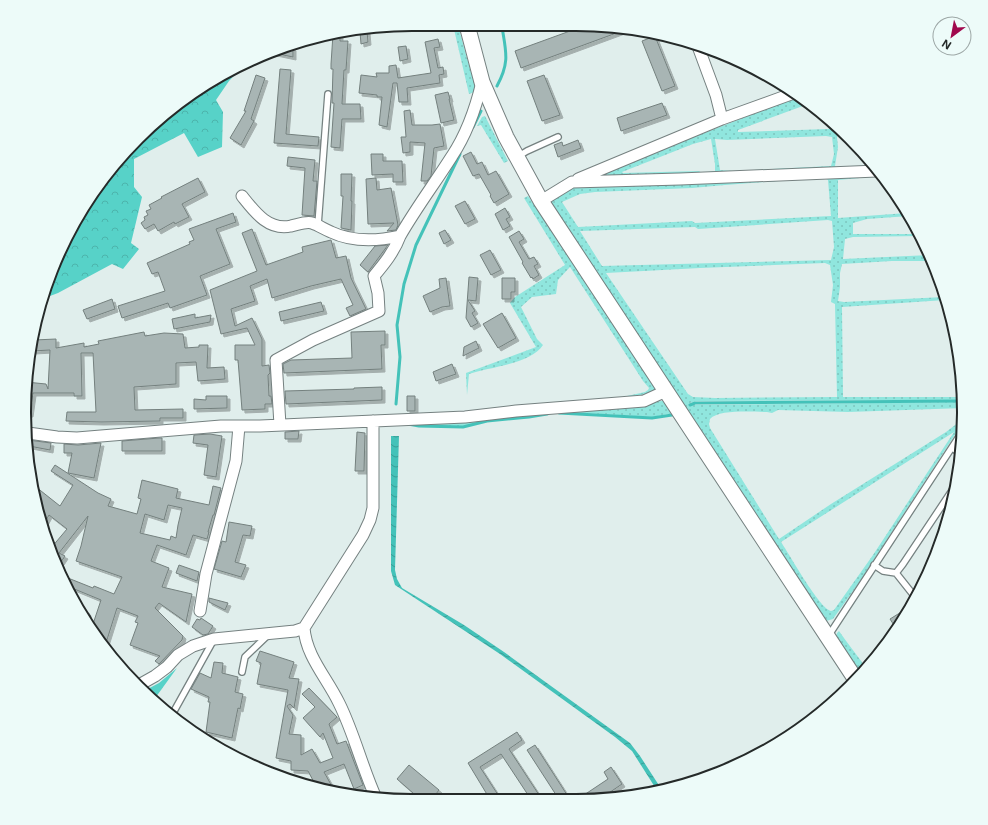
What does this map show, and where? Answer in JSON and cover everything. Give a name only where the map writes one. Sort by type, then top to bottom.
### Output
[{"type":"main road","points":[[469,31],[482,82],[517,157],[541,201],[852,674]]},
{"type":"street","points":[[699,51],[716,95],[722,119]]},
{"type":"street","points":[[280,425],[276,360],[313,340],[378,311],[378,293],[374,276],[396,247],[412,214],[453,155],[470,120],[478,99],[482,82]]},
{"type":"street","points":[[541,201],[572,182],[722,119],[787,95]]},
{"type":"street","points":[[572,182],[871,171]]},
{"type":"street","points":[[242,196],[260,218],[278,227],[288,227],[309,222],[331,233],[344,237],[370,240],[400,236]]},
{"type":"street","points":[[32,434],[77,438],[173,429],[466,417],[516,411],[644,401],[666,391]]},
{"type":"street","points":[[143,682],[167,667],[178,655],[193,646],[214,639],[272,632],[295,631],[304,628],[363,535],[370,520],[373,508],[373,421]]},
{"type":"street","points":[[200,611],[206,574],[236,460],[239,426]]},
{"type":"street","points":[[304,628],[306,644],[339,702],[349,724],[374,792]]},
{"type":"lane","points":[[318,226],[328,94]]},
{"type":"lane","points":[[517,157],[558,137]]},
{"type":"lane","points":[[828,637],[956,442]]},
{"type":"lane","points":[[896,573],[947,497]]},
{"type":"lane","points":[[874,565],[884,571],[896,573],[912,593]]},
{"type":"lane","points":[[242,672],[245,657],[272,632]]},
{"type":"lane","points":[[174,710],[214,639]]},
{"type":"shaded area","points":[[454,31],[460,31],[477,91],[469,94]]},
{"type":"shaded area","points":[[792,99],[803,106],[738,130],[738,132],[830,129],[838,136],[838,147],[835,166],[837,168],[601,177],[603,174],[617,167]],"holes":[[[832,137],[834,154],[831,166],[734,171],[720,170],[715,139],[727,140]],[[711,139],[715,171],[702,173],[699,171],[622,172],[693,144]]]},
{"type":"shaded area","points":[[485,116],[508,161],[504,163],[481,125],[477,126],[482,117]]},
{"type":"shaded area","points":[[872,173],[875,177],[838,180],[838,218],[901,213],[903,216],[867,219],[853,223],[853,234],[913,234],[914,236],[853,237],[845,239],[843,259],[923,255],[925,261],[892,261],[842,264],[838,301],[844,302],[939,297],[940,300],[842,307],[843,397],[956,397],[957,400],[696,401],[690,403],[689,405],[957,402],[957,408],[848,412],[778,410],[772,413],[729,412],[714,416],[710,419],[710,428],[779,539],[957,424],[956,433],[858,584],[833,619],[826,621],[552,204],[552,201],[571,187]],"holes":[[[804,179],[828,180],[831,216],[578,227],[562,202],[580,194],[595,192],[692,188]],[[828,220],[832,221],[834,247],[831,260],[602,266],[580,231],[695,227],[698,229]],[[825,263],[830,265],[833,285],[831,302],[835,304],[837,397],[693,397],[688,394],[606,273]],[[954,432],[873,555],[834,610],[831,611],[826,608],[812,591],[781,542]]]},
{"type":"shaded area","points":[[528,196],[657,389],[643,394],[618,398],[645,392],[649,388],[570,267],[558,280],[556,294],[532,297],[521,307],[537,339],[543,345],[529,357],[520,361],[469,374],[467,395],[466,373],[536,347],[510,303],[515,297],[565,265],[524,198]]},
{"type":"shaded area","points":[[664,401],[674,413],[652,417],[567,412],[550,413],[487,421],[463,426],[419,426],[404,423]]},
{"type":"shaded area","points":[[839,631],[863,663],[857,670],[836,636]]},
{"type":"green space","points":[[234,75],[216,100],[223,112],[222,147],[198,157],[184,133],[134,159],[134,187],[142,197],[131,243],[139,249],[123,269],[112,264],[49,296],[70,244],[95,201],[110,180],[143,143],[161,126],[201,95]]},
{"type":"green space","points":[[177,668],[157,695],[149,688],[159,683]]},
{"type":"water","points":[[391,436],[399,436],[395,570],[397,579],[402,588],[464,625],[504,652],[630,743],[659,785],[654,786],[632,751],[615,737],[500,654],[395,585],[391,571]]},
{"type":"building","points":[[570,31],[616,33],[521,68],[515,51]]},
{"type":"building","points":[[360,34],[367,34],[368,42],[361,44]]},
{"type":"building","points":[[340,38],[340,41],[348,41],[346,70],[344,70],[342,104],[360,104],[361,119],[342,119],[340,148],[331,147],[334,103],[332,103],[333,69],[331,69],[333,39]]},
{"type":"building","points":[[650,38],[656,40],[675,86],[662,91],[642,41]]},
{"type":"building","points":[[438,39],[440,47],[434,48],[438,68],[443,67],[444,74],[439,75],[440,83],[407,88],[408,102],[399,102],[397,83],[393,83],[387,127],[379,125],[382,97],[359,93],[361,75],[377,77],[376,73],[389,73],[389,66],[396,65],[398,78],[431,73],[425,42]]},
{"type":"building","points":[[406,46],[408,59],[400,61],[398,47]]},
{"type":"building","points":[[293,50],[293,57],[281,54]]},
{"type":"building","points":[[280,69],[291,70],[286,134],[319,137],[318,146],[274,143]]},
{"type":"building","points":[[256,75],[265,78],[251,119],[254,121],[241,145],[230,138],[246,111],[244,111]]},
{"type":"building","points":[[544,75],[560,115],[542,121],[527,81]]},
{"type":"building","points":[[448,92],[454,120],[441,123],[435,95]]},
{"type":"building","points":[[662,103],[667,115],[621,131],[617,118]]},
{"type":"building","points":[[410,110],[412,125],[440,124],[444,146],[434,148],[431,176],[427,181],[421,181],[425,143],[410,142],[410,152],[403,153],[401,137],[406,137],[404,111]]},
{"type":"building","points":[[578,140],[581,148],[558,157],[554,145],[562,142],[563,146]]},
{"type":"building","points":[[471,152],[477,164],[482,162],[488,175],[496,171],[509,194],[494,203],[479,174],[473,176],[463,156]]},
{"type":"building","points":[[371,154],[383,154],[383,161],[402,161],[403,182],[393,182],[393,174],[372,175]]},
{"type":"building","points":[[288,157],[315,160],[313,181],[317,181],[314,216],[302,215],[305,168],[287,166]]},
{"type":"building","points":[[341,174],[352,174],[351,230],[341,228],[343,196],[341,196]]},
{"type":"building","points":[[198,178],[205,192],[182,204],[189,217],[175,224],[174,222],[158,231],[154,224],[145,229],[141,223],[145,220],[144,217],[148,215],[146,211],[151,209],[149,205],[162,198],[161,197]]},
{"type":"building","points":[[376,178],[377,190],[391,188],[398,225],[396,230],[387,231],[394,223],[368,224],[366,179]]},
{"type":"building","points":[[465,201],[475,219],[465,224],[455,206]]},
{"type":"building","points":[[505,208],[510,217],[506,219],[510,226],[503,230],[495,214]]},
{"type":"building","points":[[233,213],[236,222],[216,229],[230,264],[200,276],[207,295],[170,308],[168,303],[122,318],[118,306],[165,291],[158,272],[152,274],[147,263],[190,244],[189,242],[194,240],[189,229]]},
{"type":"building","points":[[252,229],[266,265],[303,252],[302,247],[331,240],[336,258],[346,256],[351,278],[366,309],[350,316],[346,308],[353,305],[341,279],[311,286],[272,298],[267,279],[250,286],[255,301],[231,309],[235,326],[252,318],[262,339],[262,366],[269,365],[269,396],[271,396],[272,404],[265,404],[265,409],[242,410],[238,360],[235,360],[235,345],[255,345],[247,328],[221,334],[210,290],[257,271],[242,233]]},
{"type":"building","points":[[445,230],[451,240],[444,244],[439,233]]},
{"type":"building","points":[[519,231],[524,239],[519,242],[529,259],[534,257],[538,264],[534,266],[539,275],[533,279],[522,263],[523,262],[509,237]]},
{"type":"building","points":[[388,245],[368,272],[360,265],[375,246]]},
{"type":"building","points":[[490,250],[501,270],[491,275],[480,255]]},
{"type":"building","points":[[469,277],[478,278],[476,301],[468,300],[475,311],[472,313],[478,323],[471,327],[466,318]]},
{"type":"building","points":[[446,278],[450,306],[442,307],[430,312],[423,296],[440,288],[439,279]]},
{"type":"building","points":[[502,278],[515,278],[515,292],[511,292],[511,299],[502,299]]},
{"type":"building","points":[[112,299],[115,309],[87,319],[83,310]]},
{"type":"building","points":[[321,302],[324,311],[281,321],[279,312]]},
{"type":"building","points":[[502,313],[516,338],[498,348],[483,324]]},
{"type":"building","points":[[195,314],[195,318],[211,315],[210,322],[174,329],[172,319]]},
{"type":"building","points":[[385,331],[385,345],[381,345],[382,369],[284,373],[283,364],[291,360],[352,358],[351,332]]},
{"type":"building","points":[[144,332],[145,336],[164,333],[183,334],[185,348],[208,345],[207,368],[224,367],[225,379],[198,381],[196,362],[176,363],[176,384],[134,387],[135,410],[183,409],[183,418],[160,418],[160,421],[66,421],[67,412],[96,412],[93,353],[81,353],[82,396],[74,396],[74,393],[33,393],[31,405],[32,383],[46,384],[48,389],[50,350],[36,351],[38,340],[56,339],[56,348],[84,343],[84,347],[99,344],[98,341]]},
{"type":"building","points":[[476,341],[479,348],[463,356],[464,347]]},
{"type":"building","points":[[452,364],[456,374],[436,381],[433,372]]},
{"type":"building","points":[[382,387],[382,400],[286,404],[285,391]]},
{"type":"building","points":[[206,396],[227,396],[227,408],[194,409],[194,399],[206,400]]},
{"type":"building","points":[[407,396],[415,396],[415,411],[407,411]]},
{"type":"building","points":[[299,431],[298,439],[285,439],[285,432]]},
{"type":"building","points":[[357,432],[365,433],[364,471],[355,471]]},
{"type":"building","points":[[210,434],[222,436],[216,477],[204,475],[208,445],[193,443],[194,435]]},
{"type":"building","points":[[162,438],[162,451],[122,451],[122,441]]},
{"type":"building","points":[[32,441],[51,443],[50,450],[33,447]]},
{"type":"building","points":[[101,443],[94,478],[68,473],[72,453],[64,453],[64,444],[78,445]]},
{"type":"building","points":[[55,465],[98,493],[111,499],[108,506],[137,514],[141,499],[138,498],[142,480],[178,489],[176,498],[209,505],[213,486],[221,488],[207,539],[193,535],[186,555],[157,545],[151,561],[169,568],[162,587],[192,594],[186,622],[159,603],[155,608],[183,636],[182,640],[159,664],[155,661],[160,656],[130,645],[138,623],[135,622],[138,616],[117,608],[107,640],[94,622],[101,600],[74,589],[70,581],[69,578],[93,588],[94,586],[114,594],[122,577],[76,561],[88,516],[59,553],[65,556],[61,561],[54,544],[67,529],[49,515],[47,520],[38,489],[60,506],[73,485],[51,471]],"holes":[[[168,505],[182,508],[176,538],[171,536],[170,540],[140,533],[145,514],[164,520]]]},
{"type":"building","points":[[229,522],[252,526],[250,536],[243,535],[235,562],[246,565],[241,577],[214,569],[222,541],[226,542]]},
{"type":"building","points":[[179,565],[199,572],[197,581],[176,573]]},
{"type":"building","points":[[209,598],[228,603],[225,610],[209,602]]},
{"type":"building","points":[[900,613],[893,624],[890,619]]},
{"type":"building","points":[[201,618],[213,626],[208,634],[203,635],[192,627],[197,619],[200,620]]},
{"type":"building","points":[[260,651],[294,662],[289,678],[299,679],[294,708],[290,704],[287,706],[293,715],[289,734],[301,735],[301,755],[312,749],[320,763],[333,758],[323,733],[320,737],[303,718],[315,707],[302,694],[309,688],[337,717],[329,724],[337,744],[346,741],[363,785],[354,789],[344,764],[324,772],[331,785],[313,781],[308,771],[291,770],[291,761],[276,758],[288,690],[257,684],[261,663],[256,661]]},
{"type":"building","points":[[214,662],[223,663],[222,673],[238,677],[235,692],[243,694],[240,709],[238,708],[232,738],[206,732],[210,702],[208,702],[209,697],[191,689],[200,673],[211,678]]},
{"type":"building","points":[[517,732],[522,740],[509,749],[538,794],[527,794],[501,754],[480,767],[497,794],[487,794],[468,763]]},
{"type":"building","points":[[535,745],[566,794],[555,794],[527,750]]},
{"type":"building","points":[[409,765],[439,790],[436,794],[414,794],[397,779]]},
{"type":"building","points":[[611,767],[622,784],[610,792],[586,794],[608,779],[604,772]]},
{"type":"waterway","points":[[497,86],[504,70],[506,57],[503,31]]},
{"type":"waterway","points":[[473,127],[481,111]]},
{"type":"waterway","points":[[396,404],[400,357],[397,325],[404,284],[416,245],[460,154]]},
{"type":"waterway","points":[[690,405],[695,403],[957,401]]},
{"type":"waterway","points":[[559,413],[652,418],[672,415]]},
{"type":"waterway","points":[[408,424],[419,426],[463,427],[487,421],[547,414]]}]
